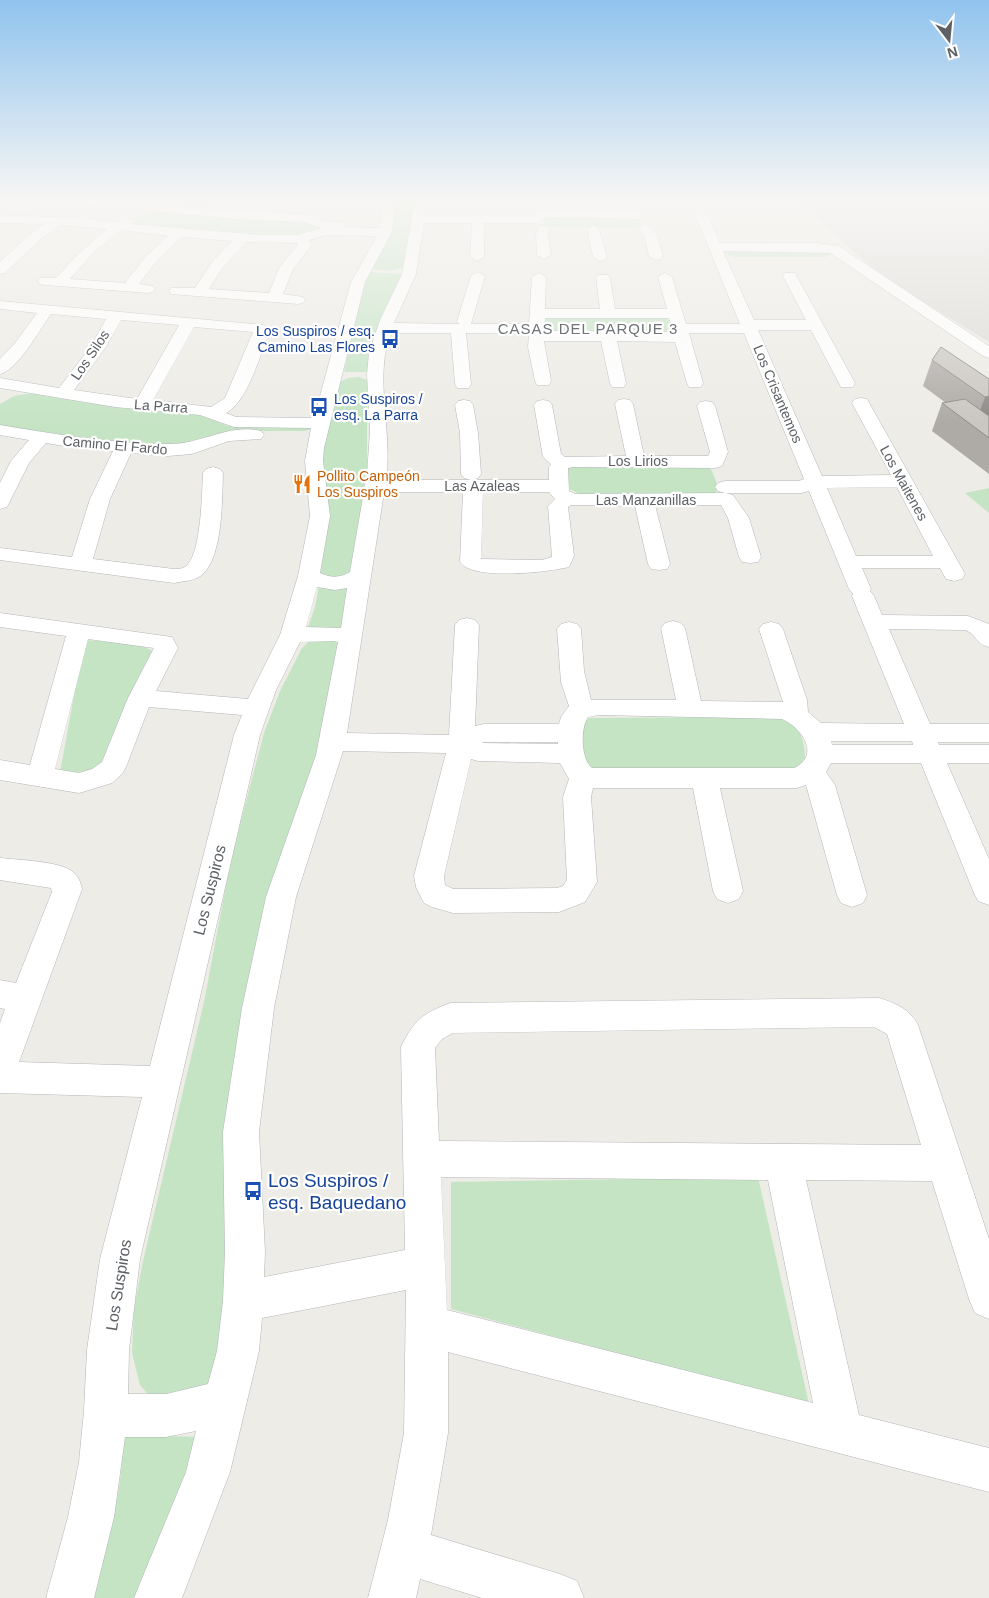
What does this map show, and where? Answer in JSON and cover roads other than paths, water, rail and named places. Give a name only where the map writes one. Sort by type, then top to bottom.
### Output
[{"type":"street","points":[[60,282],[67,275]]},
{"type":"street","points":[[128,287],[138,275]]},
{"type":"street","points":[[200,292],[211,275]]},
{"type":"street","points":[[274,298],[283,275]]},
{"type":"street","name":"Los Suspiros","points":[[158,1598],[208,1472],[238,1351],[244,1300],[245,1252],[241,1132],[258,1008],[281,897],[329,755],[340,702],[376,480],[378,431],[355,374],[350,310],[361,275]]},
{"type":"street","name":"Los Suspiros","points":[[70,1598],[91,1517],[101,1462],[106,1411],[109,1342],[120,1259],[247,735],[256,708],[292,635],[309,576],[320,516],[314,460],[320,430],[355,374],[377,353],[386,324],[407,279],[405,275]]},
{"type":"street","name":"Los Crisantemos","points":[[727,275],[989,893]]},
{"type":"street","points":[[870,275],[989,353]]},
{"type":"street","points":[[463,384],[461,325],[478,276]]},
{"type":"street","points":[[790,276],[847,383]]},
{"type":"street","points":[[539,277],[536,347],[543,382]]},
{"type":"street","points":[[665,277],[677,325],[695,383]]},
{"type":"street","points":[[603,278],[608,313]]},
{"type":"street","points":[[44,281],[148,289]]},
{"type":"street","points":[[176,291],[298,300]]},
{"type":"street","points":[[0,306],[259,328],[261,334],[233,399],[228,405],[213,413]]},
{"type":"street","points":[[0,369],[26,340],[47,309]]},
{"type":"street","points":[[386,324],[537,325],[608,313],[677,325],[816,325]]},
{"type":"street","name":"Los Silos","points":[[63,394],[94,352],[116,315]]},
{"type":"street","points":[[142,405],[172,356],[188,321]]},
{"type":"street","points":[[537,325],[608,337],[677,325]]},
{"type":"street","points":[[608,337],[618,383]]},
{"type":"street","name":"La Parra","points":[[0,382],[63,394],[142,405],[195,409],[213,413],[225,420],[240,423],[320,430]]},
{"type":"street","points":[[0,398],[18,385]]},
{"type":"street","name":"Los Maitenes","points":[[849,562],[951,568],[861,403]]},
{"type":"street","points":[[624,404],[637,461]]},
{"type":"street","points":[[464,405],[469,434],[472,481],[470,556],[472,562],[478,565],[542,566],[561,562],[562,556],[558,506],[561,480],[552,457],[543,405]]},
{"type":"street","points":[[706,406],[720,452],[722,481],[736,512],[750,557]]},
{"type":"street","name":"Camino El Fardo","points":[[0,430],[41,438],[124,448],[185,449],[220,437],[320,430]]},
{"type":"street","points":[[0,503],[20,461],[41,438]]},
{"type":"street","points":[[82,564],[100,498],[124,448]]},
{"type":"street","name":"Los Lirios","points":[[561,480],[573,461],[637,461],[722,481]]},
{"type":"street","points":[[0,554],[174,576],[189,574],[200,563],[207,536],[213,473]]},
{"type":"street","name":"Las Azaleas","points":[[376,480],[561,480]]},
{"type":"street","name":"Las Manzanillas","points":[[561,480],[576,500],[644,500],[722,481]]},
{"type":"street","points":[[722,481],[801,487],[815,482],[903,481]]},
{"type":"street","points":[[644,500],[659,564]]},
{"type":"street","points":[[309,576],[323,583],[336,584],[351,581],[361,574]]},
{"type":"street","points":[[0,620],[164,642],[166,648],[140,698],[113,767],[102,776],[79,783],[0,770]]},
{"type":"street","points":[[875,622],[968,623],[979,627],[989,640]]},
{"type":"street","points":[[467,625],[461,744],[429,876],[432,893],[443,900],[559,900],[574,894],[582,882],[577,797],[581,782],[586,778],[792,778],[805,776],[815,753]]},
{"type":"street","points":[[673,628],[690,708]]},
{"type":"street","points":[[569,629],[575,693],[579,704],[584,709]]},
{"type":"street","points":[[771,629],[795,700],[796,715]]},
{"type":"street","points":[[40,776],[80,630]]},
{"type":"street","points":[[292,635],[334,634],[350,637]]},
{"type":"street","points":[[140,698],[256,708]]},
{"type":"street","points":[[586,778],[576,769],[572,744],[572,720],[576,714],[584,709],[690,708],[777,710],[796,715],[806,722],[815,753],[821,785],[852,894]]},
{"type":"street","points":[[815,753],[926,743],[989,733]]},
{"type":"street","points":[[331,742],[461,744],[478,752],[572,744]]},
{"type":"street","points":[[926,743],[989,754]]},
{"type":"street","points":[[705,779],[728,892]]},
{"type":"street","points":[[0,869],[58,877],[65,881],[67,886],[67,892],[13,996],[0,1066]]},
{"type":"street","points":[[392,1598],[411,1520],[426,1433],[427,1326],[418,1047],[426,1031],[450,1018],[879,1012],[901,1025],[989,1299]]},
{"type":"street","points":[[0,1077],[163,1082]]},
{"type":"street","points":[[422,1159],[946,1163]]},
{"type":"street","points":[[783,1162],[841,1432]]},
{"type":"street","points":[[244,1300],[425,1266]]},
{"type":"street","points":[[427,1326],[989,1470]]},
{"type":"street","points":[[106,1411],[124,1416],[171,1416],[197,1411],[225,1400]]},
{"type":"street","points":[[403,1550],[560,1598]]},
{"type":"place","name":"Los Suspiros / esq. Camino Las Flores","points":[[390,339]]},
{"type":"place","name":"Los Suspiros / esq. La Parra","points":[[319,407]]},
{"type":"place","name":"Pollito Campeón Los Suspiros","points":[[302,484]]},
{"type":"place","name":"Los Suspiros / esq. Baquedano","points":[[253,1191]]},
{"type":"district","name":"CASAS DEL PARQUE 3","points":[[588,329]]}]
